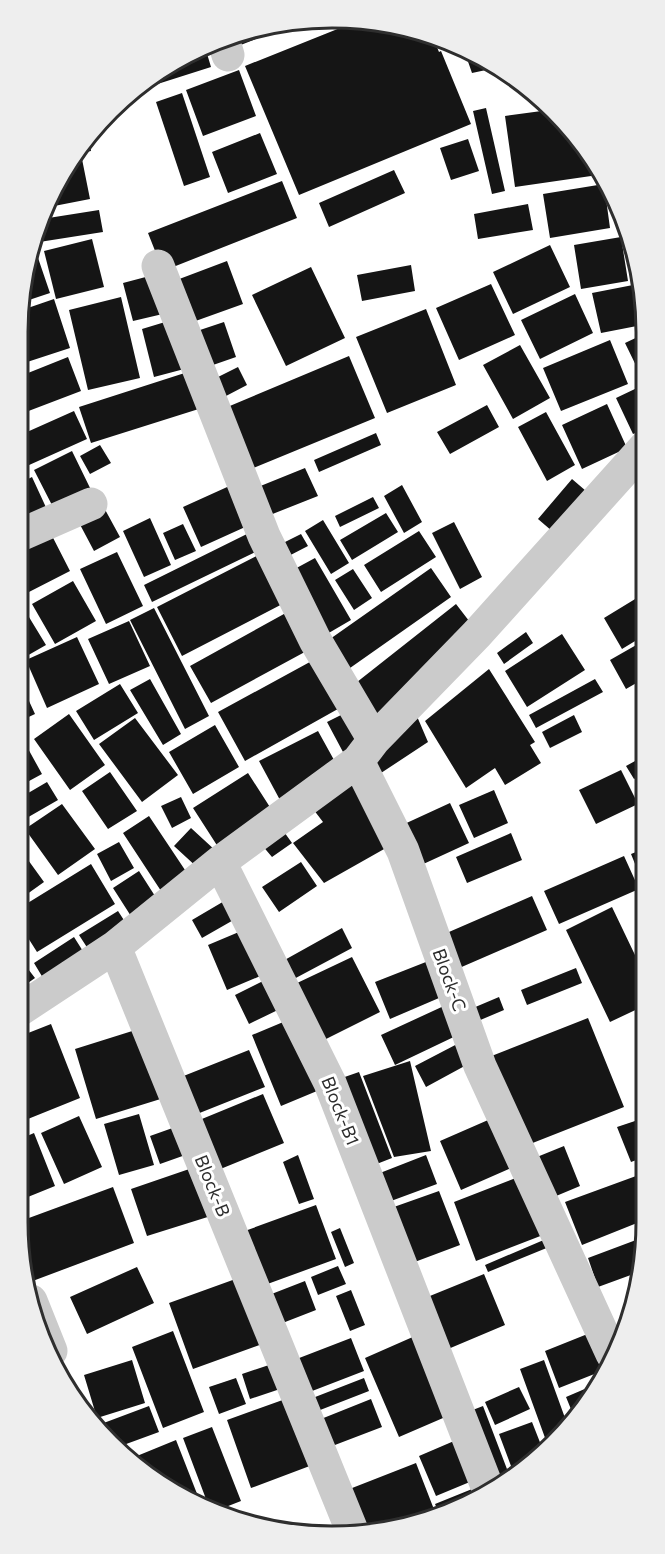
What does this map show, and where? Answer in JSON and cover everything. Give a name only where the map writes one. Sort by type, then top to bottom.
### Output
[{"type":"street","name":"Block-C","points":[[159,266],[264,536],[366,751],[480,1066],[609,1347]]},
{"type":"street","points":[[28,1004],[115,947],[220,862],[366,751],[485,625],[636,457]]},
{"type":"street","points":[[28,532],[91,504]]},
{"type":"street","name":"Block-B1","points":[[220,862],[330,1083],[486,1484]]},
{"type":"street","name":"Block-B","points":[[115,947],[350,1525]]},
{"type":"building","points":[[339,28],[392,34],[430,45],[437,48],[439,52],[441,51],[471,124],[299,195],[245,66]]},
{"type":"building","points":[[260,37],[233,48],[232,46]]},
{"type":"building","points":[[208,56],[211,67],[158,84]]},
{"type":"building","points":[[468,60],[486,70],[472,73]]},
{"type":"building","points":[[239,70],[256,116],[203,136],[186,90]]},
{"type":"building","points":[[182,93],[210,177],[184,186],[156,102]]},
{"type":"building","points":[[486,108],[505,191],[492,194],[473,111]]},
{"type":"building","points":[[540,111],[574,147],[593,176],[515,187],[505,116]]},
{"type":"building","points":[[260,133],[277,174],[228,193],[212,152]]},
{"type":"building","points":[[468,139],[479,171],[451,180],[440,148]]},
{"type":"building","points":[[82,160],[90,199],[57,206],[69,180]]},
{"type":"building","points":[[394,170],[405,193],[329,227],[319,203]]},
{"type":"building","points":[[282,181],[297,218],[163,271],[148,233]]},
{"type":"building","points":[[598,185],[606,201],[610,228],[550,238],[543,194]]},
{"type":"building","points":[[528,204],[533,230],[478,239],[474,214]]},
{"type":"building","points":[[99,210],[103,232],[43,241],[51,218]]},
{"type":"building","points":[[621,237],[628,281],[581,289],[574,245]]},
{"type":"building","points":[[92,239],[104,287],[56,299],[44,251]]},
{"type":"building","points":[[550,245],[570,287],[513,314],[493,272]]},
{"type":"building","points":[[38,258],[50,293],[30,300]]},
{"type":"building","points":[[227,261],[243,304],[190,323],[174,281]]},
{"type":"building","points":[[411,265],[415,291],[362,301],[357,275]]},
{"type":"building","points":[[311,267],[345,338],[286,366],[252,295]]},
{"type":"building","points":[[157,274],[167,313],[133,321],[123,283]]},
{"type":"building","points":[[491,284],[515,335],[459,360],[436,308]]},
{"type":"building","points":[[633,285],[636,326],[601,333],[592,293]]},
{"type":"building","points":[[575,294],[593,333],[540,359],[521,320]]},
{"type":"building","points":[[121,297],[140,378],[88,390],[69,310]]},
{"type":"building","points":[[54,299],[70,348],[28,362],[30,307]]},
{"type":"building","points":[[426,309],[456,385],[387,413],[356,337]]},
{"type":"building","points":[[175,319],[188,368],[154,377],[142,329]]},
{"type":"building","points":[[224,322],[236,357],[213,365],[200,330]]},
{"type":"building","points":[[636,338],[636,366],[625,343]]},
{"type":"building","points":[[610,340],[628,384],[561,411],[543,368]]},
{"type":"building","points":[[520,345],[550,398],[513,419],[483,365]]},
{"type":"building","points":[[349,356],[375,418],[251,469],[225,408]]},
{"type":"building","points":[[68,357],[81,391],[28,411],[28,373]]},
{"type":"building","points":[[238,367],[247,385],[226,396],[216,378]]},
{"type":"building","points":[[194,370],[205,407],[91,443],[79,407]]},
{"type":"building","points":[[636,388],[636,433],[633,434],[616,398]]},
{"type":"building","points":[[607,404],[627,448],[582,469],[562,425]]},
{"type":"building","points":[[487,405],[499,427],[450,454],[437,432]]},
{"type":"building","points":[[74,411],[87,439],[28,466],[28,432]]},
{"type":"building","points":[[546,412],[575,465],[547,481],[518,427]]},
{"type":"building","points":[[376,433],[381,445],[319,472],[314,460]]},
{"type":"building","points":[[100,445],[111,463],[90,474],[80,456]]},
{"type":"building","points":[[72,451],[92,492],[55,511],[34,470]]},
{"type":"building","points":[[305,468],[318,496],[270,515],[258,487]]},
{"type":"building","points":[[32,477],[50,516],[33,525],[28,515],[28,479]]},
{"type":"building","points":[[572,479],[586,491],[552,531],[538,519]]},
{"type":"building","points":[[236,483],[254,523],[201,547],[183,507]]},
{"type":"building","points":[[402,485],[422,522],[404,533],[384,496]]},
{"type":"building","points":[[373,497],[379,508],[340,527],[335,516]]},
{"type":"building","points":[[102,504],[120,537],[94,551],[76,517]]},
{"type":"building","points":[[386,513],[398,532],[352,560],[340,540]]},
{"type":"building","points":[[150,518],[171,565],[144,577],[123,531]]},
{"type":"building","points":[[323,520],[349,563],[331,574],[305,531]]},
{"type":"building","points":[[454,522],[482,577],[460,589],[432,533]]},
{"type":"building","points":[[183,524],[196,551],[175,560],[163,533]]},
{"type":"building","points":[[47,526],[70,571],[28,592],[28,536]]},
{"type":"building","points":[[257,529],[266,547],[152,602],[144,585]]},
{"type":"building","points":[[419,531],[436,557],[381,592],[364,565]]},
{"type":"building","points":[[301,534],[308,546],[279,561],[273,548]]},
{"type":"building","points":[[266,551],[292,599],[182,656],[157,607]]},
{"type":"building","points":[[117,552],[143,606],[106,624],[80,569]]},
{"type":"building","points":[[315,558],[351,620],[327,634],[291,571]]},
{"type":"building","points":[[431,568],[451,597],[350,668],[330,639]]},
{"type":"building","points":[[353,569],[372,598],[354,610],[335,580]]},
{"type":"building","points":[[73,581],[96,621],[55,644],[32,604]]},
{"type":"building","points":[[636,598],[636,640],[622,649],[604,618]]},
{"type":"building","points":[[456,604],[476,630],[377,723],[352,686]]},
{"type":"building","points":[[154,608],[209,716],[185,729],[130,620]]},
{"type":"building","points":[[293,609],[314,647],[211,703],[190,666]]},
{"type":"building","points":[[28,615],[46,645],[28,655]]},
{"type":"building","points":[[129,621],[150,666],[109,684],[88,639]]},
{"type":"building","points":[[526,632],[533,643],[504,664],[497,653]]},
{"type":"building","points":[[562,634],[585,670],[527,707],[505,671]]},
{"type":"building","points":[[77,637],[99,684],[47,708],[28,665],[28,659]]},
{"type":"building","points":[[636,645],[636,683],[626,689],[610,660]]},
{"type":"building","points":[[319,657],[345,705],[245,761],[218,712]]},
{"type":"building","points":[[489,669],[535,742],[530,745],[541,763],[505,785],[495,768],[466,788],[425,721]]},
{"type":"building","points":[[150,679],[181,734],[163,745],[130,690]]},
{"type":"building","points":[[595,679],[603,692],[536,728],[529,715]]},
{"type":"building","points":[[120,684],[138,713],[94,740],[76,711]]},
{"type":"building","points":[[28,699],[35,714],[28,717]]},
{"type":"building","points":[[413,707],[428,742],[381,773],[369,755]]},
{"type":"building","points":[[351,710],[368,740],[343,752],[327,722]]},
{"type":"building","points":[[69,714],[105,765],[70,790],[34,739]]},
{"type":"building","points":[[574,715],[582,732],[550,748],[542,732]]},
{"type":"building","points":[[135,718],[178,775],[142,802],[99,744]]},
{"type":"building","points":[[215,725],[239,767],[193,794],[169,752]]},
{"type":"building","points":[[318,731],[339,769],[280,800],[259,761]]},
{"type":"building","points":[[28,749],[42,774],[28,782]]},
{"type":"building","points":[[636,760],[636,778],[634,779],[626,766]]},
{"type":"building","points":[[621,770],[636,800],[636,805],[596,824],[579,790]]},
{"type":"building","points":[[110,772],[137,811],[108,829],[82,791]]},
{"type":"building","points":[[356,772],[393,844],[324,883],[293,843],[323,822],[310,805]]},
{"type":"building","points":[[248,773],[275,815],[220,850],[193,808]]},
{"type":"building","points":[[47,782],[58,800],[28,817],[28,793]]},
{"type":"building","points":[[494,790],[508,823],[474,838],[459,805]]},
{"type":"building","points":[[181,797],[191,818],[172,828],[161,806]]},
{"type":"building","points":[[450,803],[469,843],[419,866],[400,826]]},
{"type":"building","points":[[62,804],[95,849],[58,875],[28,833],[28,827]]},
{"type":"building","points":[[149,816],[189,876],[163,894],[123,833]]},
{"type":"building","points":[[191,828],[216,851],[199,869],[174,846]]},
{"type":"building","points":[[282,829],[292,843],[272,857],[261,844]]},
{"type":"building","points":[[511,833],[522,860],[467,883],[456,857]]},
{"type":"building","points":[[119,842],[134,868],[111,881],[97,854]]},
{"type":"building","points":[[636,852],[636,866],[631,854]]},
{"type":"building","points":[[624,856],[636,882],[636,890],[559,924],[544,891]]},
{"type":"building","points":[[28,860],[44,882],[28,893]]},
{"type":"building","points":[[301,862],[317,886],[279,912],[262,887]]},
{"type":"building","points":[[91,864],[115,904],[37,952],[28,938],[28,903]]},
{"type":"building","points":[[139,871],[162,907],[136,924],[113,888]]},
{"type":"building","points":[[532,896],[547,930],[457,969],[442,935]]},
{"type":"building","points":[[226,900],[237,918],[202,938],[192,920]]},
{"type":"building","points":[[612,907],[636,957],[636,1010],[610,1022],[566,930]]},
{"type":"building","points":[[118,911],[131,931],[92,955],[79,935]]},
{"type":"building","points":[[342,928],[352,948],[292,980],[281,962]]},
{"type":"building","points":[[246,929],[265,974],[227,990],[208,945]]},
{"type":"building","points":[[74,937],[86,956],[46,983],[34,963]]},
{"type":"building","points":[[352,957],[380,1012],[324,1040],[295,984]]},
{"type":"building","points":[[431,960],[446,995],[390,1019],[375,982]]},
{"type":"building","points":[[576,968],[582,983],[527,1005],[521,990]]},
{"type":"building","points":[[28,969],[35,978],[28,983]]},
{"type":"building","points":[[269,978],[284,1007],[249,1024],[235,995]]},
{"type":"building","points":[[499,997],[504,1010],[478,1021],[473,1008]]},
{"type":"building","points":[[446,1005],[460,1034],[395,1065],[381,1035]]},
{"type":"building","points":[[588,1018],[624,1107],[525,1146],[489,1057]]},
{"type":"building","points":[[288,1020],[317,1091],[281,1106],[252,1035]]},
{"type":"building","points":[[51,1024],[80,1098],[28,1119],[28,1033]]},
{"type":"building","points":[[145,1027],[167,1097],[96,1119],[75,1049]]},
{"type":"building","points":[[461,1042],[472,1062],[426,1087],[415,1066]]},
{"type":"building","points":[[249,1050],[265,1087],[197,1114],[181,1077]]},
{"type":"building","points":[[410,1061],[431,1151],[394,1157],[363,1076]]},
{"type":"building","points":[[359,1072],[392,1158],[369,1167],[336,1080]]},
{"type":"building","points":[[263,1094],[284,1143],[218,1170],[197,1121]]},
{"type":"building","points":[[139,1114],[154,1165],[119,1175],[104,1124]]},
{"type":"building","points":[[79,1116],[102,1167],[64,1184],[41,1133]]},
{"type":"building","points":[[495,1117],[516,1166],[461,1190],[440,1141]]},
{"type":"building","points":[[635,1121],[636,1160],[631,1162],[617,1127]]},
{"type":"building","points":[[181,1125],[191,1153],[160,1164],[150,1136]]},
{"type":"building","points":[[34,1133],[55,1186],[28,1197],[28,1136]]},
{"type":"building","points":[[564,1146],[580,1186],[549,1199],[532,1159]]},
{"type":"building","points":[[298,1155],[314,1199],[299,1204],[283,1162]]},
{"type":"building","points":[[426,1155],[437,1184],[391,1201],[380,1173]]},
{"type":"building","points":[[198,1166],[214,1215],[147,1236],[131,1189]]},
{"type":"building","points":[[521,1176],[543,1235],[476,1261],[454,1202]]},
{"type":"building","points":[[636,1176],[636,1223],[582,1245],[565,1202]]},
{"type":"building","points":[[113,1187],[134,1243],[34,1281],[28,1218]]},
{"type":"building","points":[[439,1191],[460,1245],[412,1263],[391,1208]]},
{"type":"building","points":[[316,1205],[336,1259],[262,1286],[242,1232]]},
{"type":"building","points":[[340,1228],[354,1263],[345,1267],[331,1232]]},
{"type":"building","points":[[546,1239],[549,1247],[488,1272],[485,1265]]},
{"type":"building","points":[[636,1240],[632,1275],[598,1287],[588,1258]]},
{"type":"building","points":[[338,1266],[346,1284],[318,1295],[311,1277]]},
{"type":"building","points":[[137,1267],[154,1303],[87,1334],[70,1297]]},
{"type":"building","points":[[484,1274],[505,1325],[441,1352],[420,1300]]},
{"type":"building","points":[[241,1277],[265,1343],[193,1369],[169,1303]]},
{"type":"building","points":[[305,1281],[316,1310],[280,1324],[269,1295]]},
{"type":"building","points":[[351,1290],[365,1325],[350,1331],[336,1296]]},
{"type":"building","points":[[173,1331],[204,1412],[163,1428],[132,1347]]},
{"type":"building","points":[[595,1331],[605,1357],[596,1373],[559,1388],[545,1351]]},
{"type":"building","points":[[415,1336],[450,1415],[399,1437],[365,1358]]},
{"type":"building","points":[[351,1338],[364,1371],[307,1393],[294,1360]]},
{"type":"building","points":[[132,1360],[145,1403],[100,1417],[95,1412],[84,1375]]},
{"type":"building","points":[[544,1360],[565,1418],[545,1438],[520,1369]]},
{"type":"building","points":[[278,1362],[286,1387],[250,1399],[242,1374]]},
{"type":"building","points":[[236,1378],[246,1404],[219,1414],[209,1387]]},
{"type":"building","points":[[364,1378],[369,1391],[315,1412],[310,1399]]},
{"type":"building","points":[[519,1387],[530,1409],[495,1425],[485,1402]]},
{"type":"building","points":[[586,1388],[571,1410],[566,1397]]},
{"type":"building","points":[[291,1397],[315,1464],[251,1488],[227,1420]]},
{"type":"building","points":[[371,1399],[382,1427],[327,1448],[316,1421]]},
{"type":"building","points":[[149,1406],[159,1432],[126,1444],[105,1423]]},
{"type":"building","points":[[483,1406],[507,1470],[496,1477],[465,1413]]},
{"type":"building","points":[[532,1422],[540,1443],[511,1467],[499,1434]]},
{"type":"building","points":[[212,1427],[241,1501],[228,1506],[205,1497],[183,1438]]},
{"type":"building","points":[[461,1438],[477,1479],[436,1496],[419,1456]]},
{"type":"building","points":[[176,1440],[197,1493],[180,1485],[138,1455]]},
{"type":"building","points":[[416,1463],[433,1508],[392,1520],[361,1524],[347,1490]]},
{"type":"building","points":[[482,1486],[449,1502],[436,1507],[435,1504]]}]
